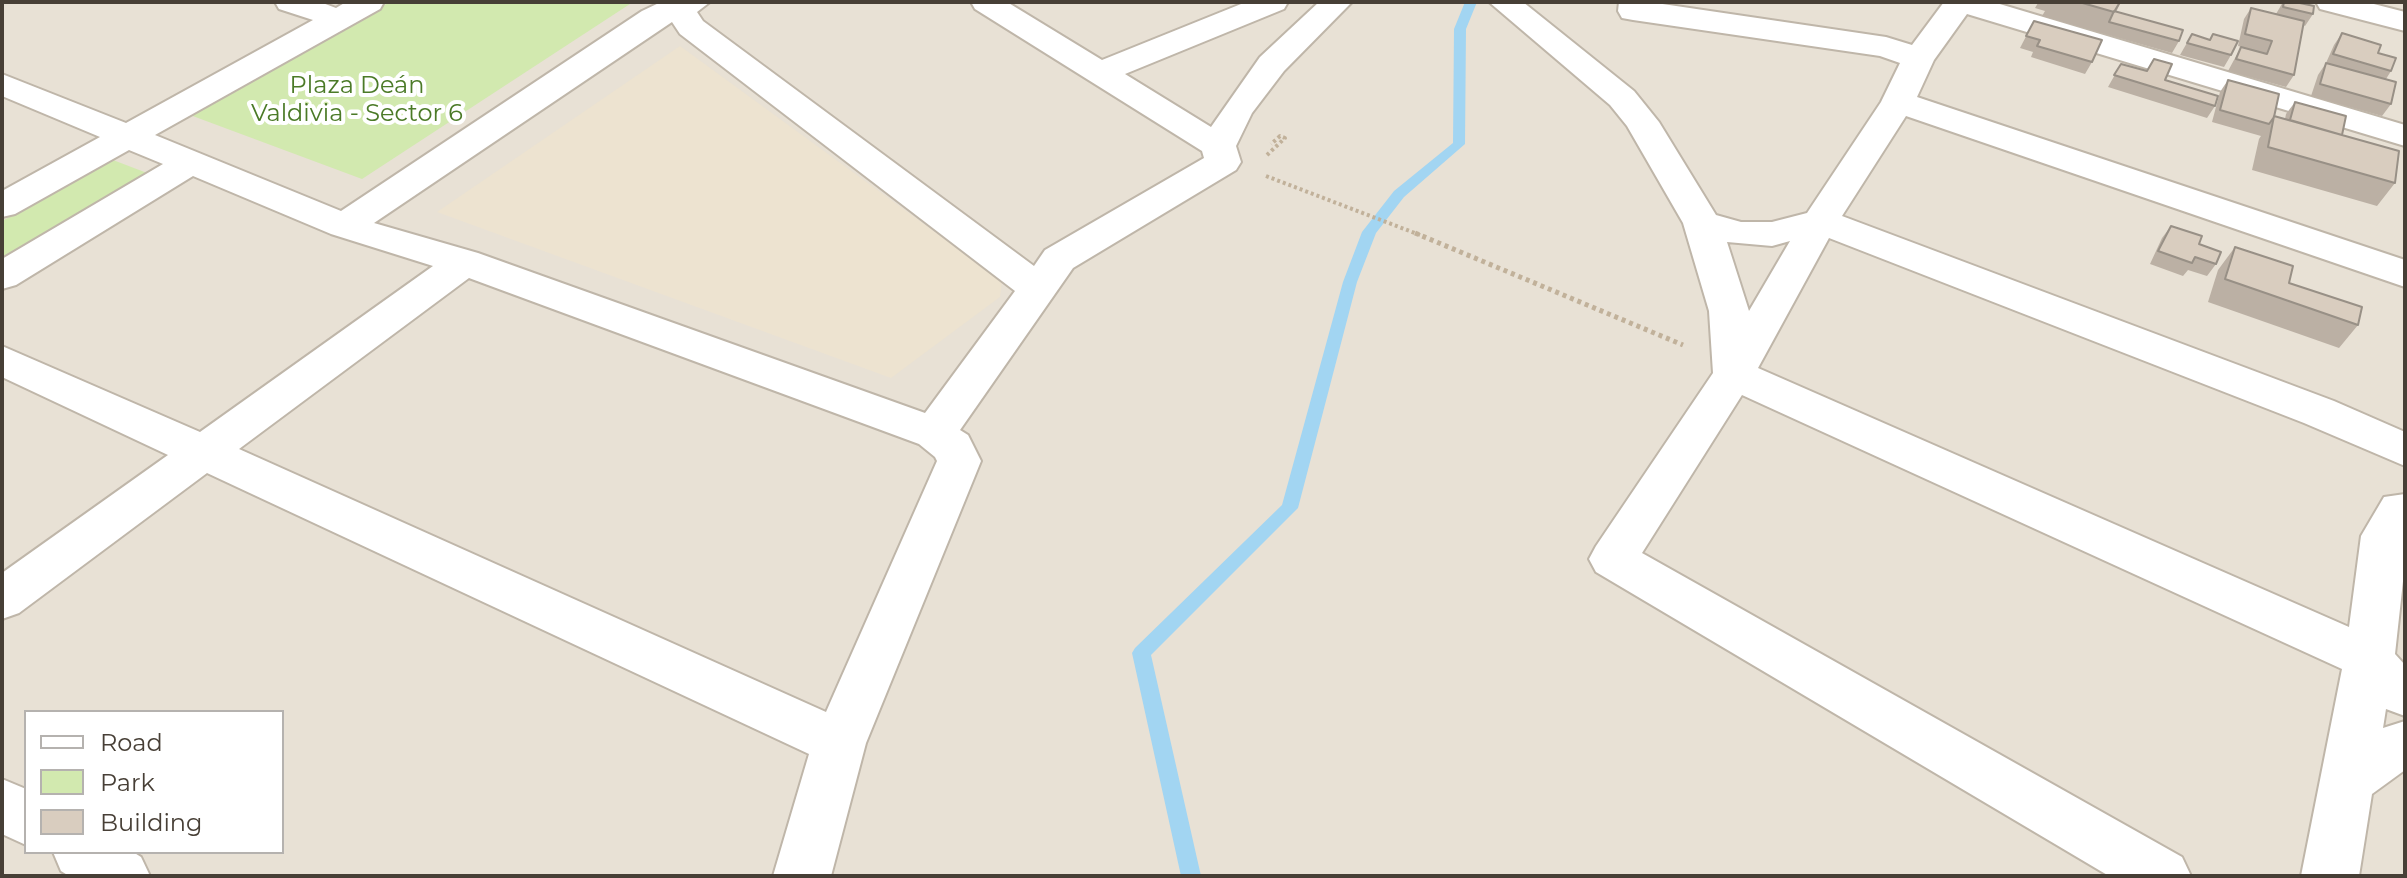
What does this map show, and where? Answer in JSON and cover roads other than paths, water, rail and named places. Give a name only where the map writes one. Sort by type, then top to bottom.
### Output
[{"type":"street","points":[[290,2],[339,19]]},
{"type":"street","points":[[2,206],[369,2]]},
{"type":"street","points":[[934,433],[1059,259],[1223,162],[1218,146],[986,2]]},
{"type":"street","points":[[1098,73],[1273,2]]},
{"type":"street","points":[[1218,146],[1236,112],[1272,64],[1337,2]]},
{"type":"street","points":[[1504,2],[1622,98],[1642,122],[1702,223],[1729,311],[1734,374]]},
{"type":"street","points":[[1634,2],[1633,11],[1886,47],[1918,59]]},
{"type":"street","points":[[2162,876],[1613,559],[1734,374],[1820,221],[1898,102],[1918,59],[1960,2],[2405,136]]},
{"type":"street","points":[[2331,2],[2405,22]]},
{"type":"street","points":[[344,226],[653,18],[684,4],[691,27],[1037,288]]},
{"type":"street","points":[[2,84],[344,226],[464,262],[934,433],[952,447],[959,461],[839,743],[802,876]]},
{"type":"street","points":[[1898,102],[2405,274]]},
{"type":"street","points":[[2,276],[192,162]]},
{"type":"street","points":[[1702,223],[1740,234],[1772,234],[1820,221],[2319,412],[2403,437],[2402,515],[2384,536],[2382,644],[2387,681],[2405,694]]},
{"type":"street","points":[[2,599],[464,262]]},
{"type":"street","points":[[2,360],[201,454],[839,743]]},
{"type":"street","points":[[1734,374],[2382,644]]},
{"type":"street","points":[[2330,876],[2382,644]]},
{"type":"street","points":[[2350,779],[2393,748],[2405,745]]},
{"type":"street","points":[[2,804],[24,818]]},
{"type":"street","points":[[84,854],[121,876]]},
{"type":"waterway","points":[[1191,876],[1141,653],[1290,508],[1350,282],[1369,232],[1399,194],[1459,144],[1460,29],[1471,2]]},
{"type":"park label","name":"Plaza Deán Valdivia - Sector 6","points":[[357,100]]}]
